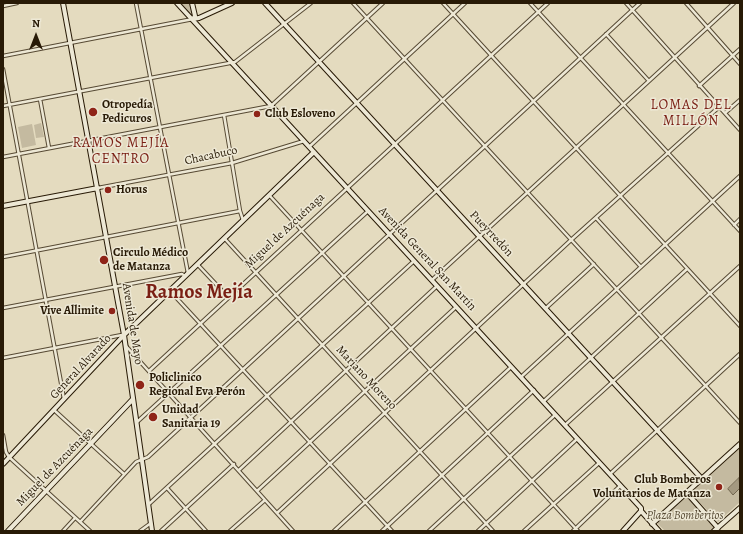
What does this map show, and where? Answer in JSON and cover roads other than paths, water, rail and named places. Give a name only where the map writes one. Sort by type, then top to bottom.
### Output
[{"type":"street","points":[[3,6],[17,3]]},
{"type":"street","name":"Avenida de Mayo","points":[[63,3],[116,286],[152,531]]},
{"type":"street","points":[[3,308],[182,274],[187,275],[136,3]]},
{"type":"street","name":"Avenida General San Martín","points":[[176,3],[193,19],[304,142],[556,414],[641,508],[641,511],[659,531]]},
{"type":"street","points":[[192,3],[195,16],[193,19]]},
{"type":"street","points":[[3,56],[199,18],[232,3]]},
{"type":"street","name":"Pueyrredón","points":[[265,3],[702,479]]},
{"type":"street","points":[[3,106],[238,62],[311,3]]},
{"type":"street","points":[[353,3],[740,423]]},
{"type":"street","points":[[3,156],[271,106],[383,3]]},
{"type":"street","points":[[443,3],[740,326]]},
{"type":"street","points":[[309,147],[466,3]]},
{"type":"street","points":[[530,3],[740,231]]},
{"type":"street","name":"Miguel de Azcuénaga","points":[[149,371],[300,230],[548,3]]},
{"type":"street","points":[[626,3],[740,130]]},
{"type":"street","points":[[80,522],[136,462],[148,457],[242,368],[640,3]]},
{"type":"street","points":[[686,3],[740,64]]},
{"type":"street","points":[[432,280],[575,147],[734,3]]},
{"type":"street","points":[[606,34],[649,80]]},
{"type":"street","points":[[699,86],[740,49]]},
{"type":"street","points":[[3,69],[64,399]]},
{"type":"street","points":[[40,99],[49,148]]},
{"type":"street","points":[[725,113],[740,100]]},
{"type":"street","points":[[277,513],[571,240],[719,107]]},
{"type":"street","points":[[224,115],[240,211],[243,220]]},
{"type":"street","name":"Chacabuco","points":[[3,206],[232,163],[304,142]]},
{"type":"street","name":"General Alvarado","points":[[3,464],[124,335],[314,152]]},
{"type":"street","points":[[521,377],[740,176]]},
{"type":"street","points":[[269,195],[554,505],[575,530],[621,486]]},
{"type":"street","points":[[3,257],[240,211]]},
{"type":"street","points":[[137,422],[222,346],[276,294],[368,211]]},
{"type":"street","points":[[596,218],[640,267]]},
{"type":"street","points":[[734,225],[740,219]]},
{"type":"street","name":"Mariano Moreno","points":[[225,239],[493,531]]},
{"type":"street","points":[[149,504],[414,261]]},
{"type":"street","points":[[546,308],[594,264]]},
{"type":"street","points":[[198,265],[228,297]]},
{"type":"street","points":[[565,425],[740,266]]},
{"type":"street","points":[[544,401],[687,268]]},
{"type":"street","points":[[239,470],[437,286]]},
{"type":"street","points":[[170,291],[392,531]]},
{"type":"street","points":[[257,491],[456,306]]},
{"type":"street","points":[[3,358],[124,335]]},
{"type":"street","points":[[126,346],[293,531]]},
{"type":"street","points":[[610,474],[740,354]]},
{"type":"street","points":[[334,531],[512,367]]},
{"type":"street","points":[[382,531],[534,390]]},
{"type":"street","name":"Miguel de Azcuénaga","points":[[8,531],[133,399]]},
{"type":"street","points":[[54,410],[124,474]]},
{"type":"street","points":[[429,531],[556,414]]},
{"type":"street","points":[[3,435],[6,452],[9,457],[47,490],[90,531]]},
{"type":"street","points":[[478,531],[577,438]]},
{"type":"street","points":[[652,524],[740,444]]},
{"type":"street","points":[[524,531],[599,463]]},
{"type":"street","points":[[161,531],[234,464]]},
{"type":"street","points":[[167,488],[206,531]]},
{"type":"street","points":[[687,493],[718,530],[740,508]]},
{"type":"street","points":[[230,531],[265,500]]},
{"type":"street","points":[[623,531],[641,511]]},
{"type":"street","points":[[63,531],[75,518]]},
{"type":"street","points":[[140,531],[151,523]]},
{"type":"place","name":"Otropedía Pedicuros","points":[[93,112]]},
{"type":"place","name":"Club Esloveno","points":[[257,114]]},
{"type":"place","name":"Horus","points":[[108,190]]},
{"type":"place","name":"Circulo Médico de Matanza","points":[[104,260]]},
{"type":"place","name":"Vive Allimite","points":[[112,311]]},
{"type":"place","name":"Policlinico Regional Eva Perón","points":[[140,385]]},
{"type":"place","name":"Unidad Sanitaria 19","points":[[153,417]]},
{"type":"place","name":"Club Bomberos Voluntarios de Matanza","points":[[719,487]]},
{"type":"district","name":"LOMAS DEL MILLÓN","points":[[691,114]]},
{"type":"district","name":"RAMOS MEJÍA CENTRO","points":[[121,152]]},
{"type":"district","name":"Ramos Mejía","points":[[199,293]]},
{"type":"park label","name":"Plaza Bomberitos","points":[[685,516]]}]
